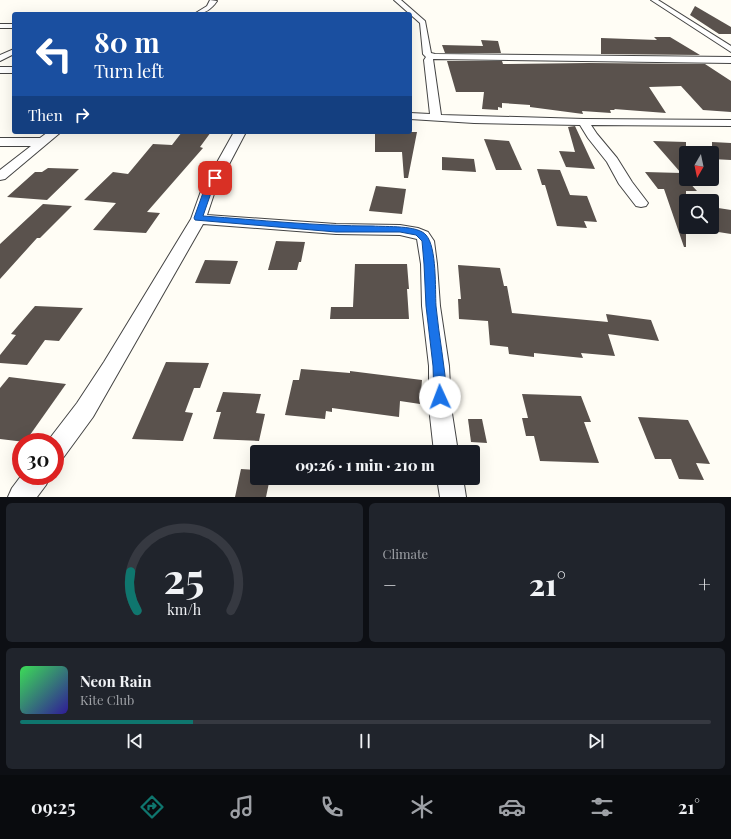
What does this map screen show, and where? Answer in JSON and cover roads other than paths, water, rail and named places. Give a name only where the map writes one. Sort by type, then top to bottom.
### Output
[{"type":"street","points":[[200,12],[209,7],[214,2],[213,0]]},
{"type":"street","points":[[397,0],[411,12]]},
{"type":"street","points":[[654,0],[731,50]]},
{"type":"street","points":[[412,13],[423,22],[425,45],[427,54],[430,56],[541,59],[731,60]]},
{"type":"street","points":[[0,26],[12,26]]},
{"type":"street","points":[[718,41],[731,42]]},
{"type":"street","points":[[0,58],[12,52]]},
{"type":"street","points":[[430,56],[428,60],[436,118]]},
{"type":"street","points":[[0,70],[12,70]]},
{"type":"street","points":[[412,116],[474,120],[731,123]]},
{"type":"street","points":[[584,122],[592,136],[613,161],[626,184],[641,203]]},
{"type":"street","points":[[0,176],[52,134]]},
{"type":"street","points":[[64,438],[85,410],[111,368],[198,218],[208,190],[239,134]]},
{"type":"street","points":[[0,142],[42,142]]},
{"type":"street","points":[[198,218],[336,229],[400,230],[418,233],[423,236],[426,241],[429,264],[431,306],[439,366],[440,407],[445,445]]},
{"type":"street","points":[[22,497],[31,485]]},
{"type":"street","points":[[451,485],[453,497]]}]
